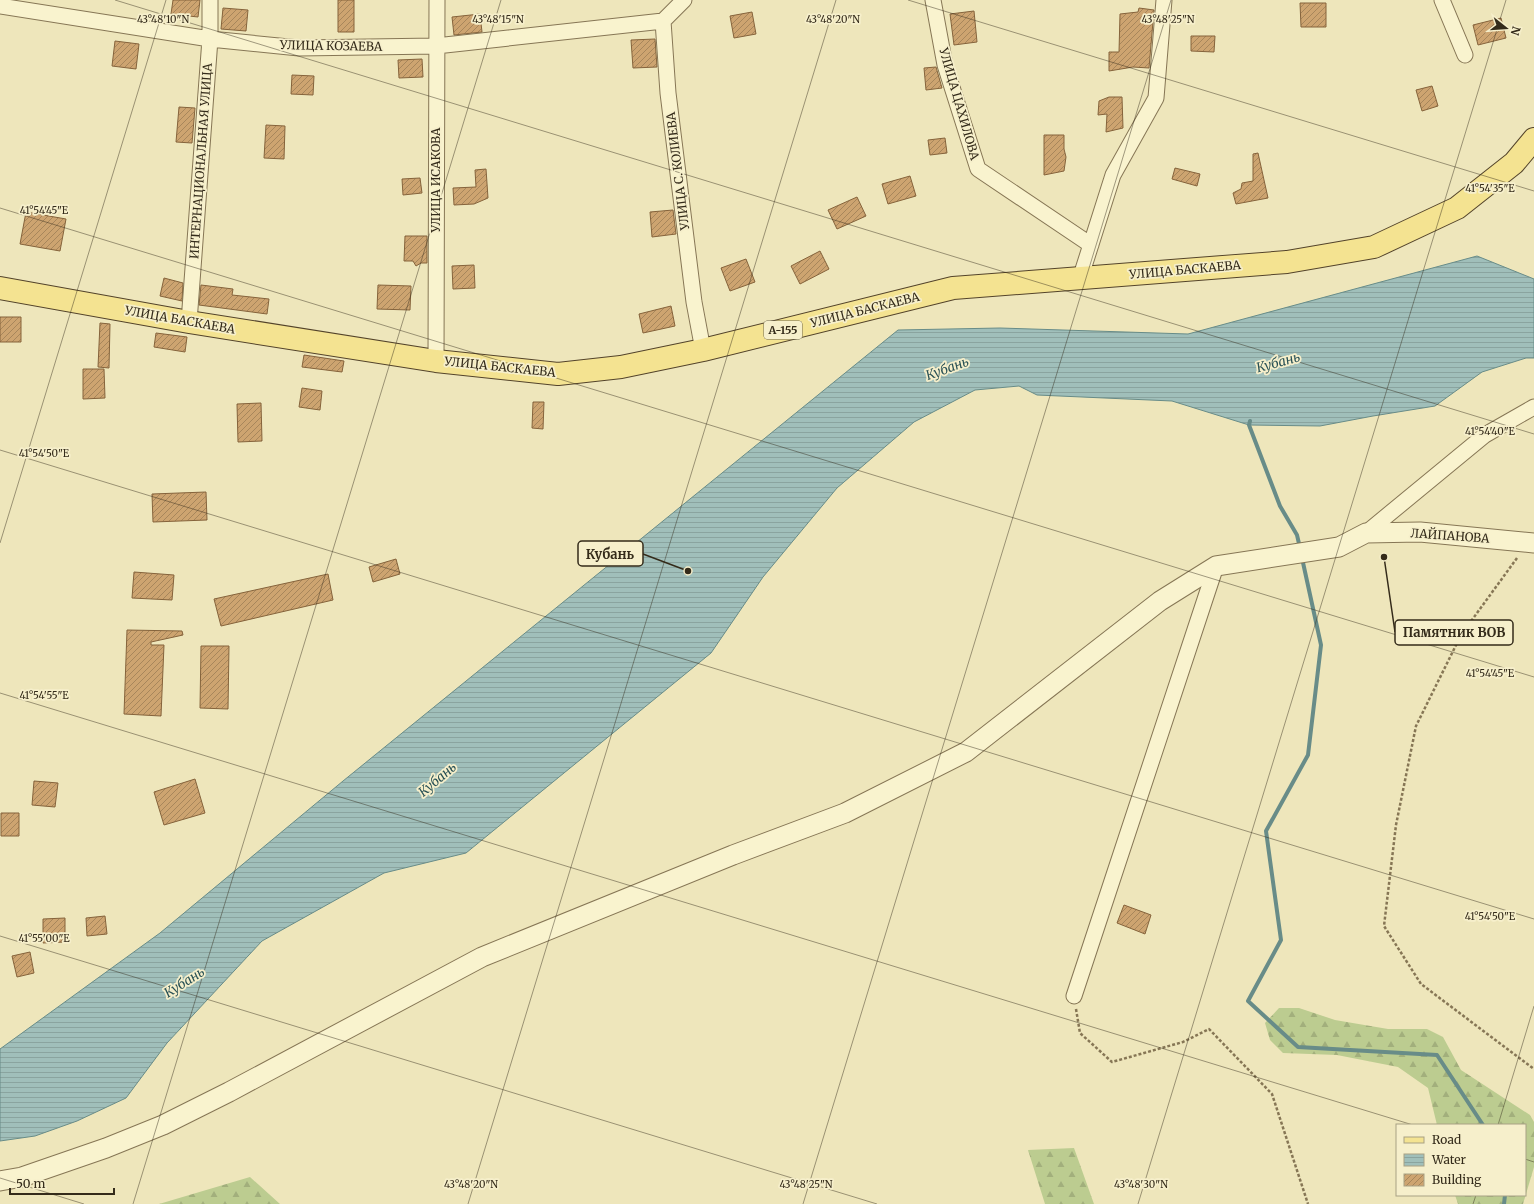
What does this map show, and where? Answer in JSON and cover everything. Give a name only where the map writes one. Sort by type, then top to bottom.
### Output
[{"type":"main road","name":"УЛИЦА БАСКАЕВА","points":[[0,288],[189,322],[436,361],[558,374],[621,367],[703,350],[953,288],[1287,262],[1374,247],[1457,208],[1514,163],[1534,139]]},
{"type":"street","name":"ИНТЕРНАЦИОНАЛЬНАЯ УЛИЦА","points":[[189,322],[210,39],[210,0]]},
{"type":"street","name":"УЛИЦА ИСАКОВА","points":[[436,361],[437,0]]},
{"type":"street","points":[[663,21],[685,0]]},
{"type":"street","name":"УЛИЦА ЦАХИЛОВА","points":[[933,0],[945,65],[978,169],[1091,245]]},
{"type":"street","points":[[1080,279],[1112,175],[1156,98],[1164,0]]},
{"type":"street","points":[[1442,0],[1465,55]]},
{"type":"street","name":"УЛИЦА КОЗАЕВА","points":[[0,6],[210,39],[299,48],[436,46],[663,21]]},
{"type":"street","name":"УЛИЦА С. КОЛИЕВА","points":[[663,21],[669,100],[694,302],[703,350]]},
{"type":"street","points":[[0,1181],[22,1177],[106,1148],[163,1125],[482,957],[726,858],[845,813],[966,752],[1160,601],[1216,566],[1339,546],[1366,533],[1485,435],[1534,407]]},
{"type":"street","name":"ЛАЙПАНОВА","points":[[1366,533],[1420,532],[1531,543]]},
{"type":"street","points":[[1074,996],[1216,566]]},
{"type":"path","points":[[1531,543],[1461,635],[1416,726],[1396,825],[1384,926],[1420,984],[1534,1069]]},
{"type":"path","points":[[1074,996],[1080,1033],[1112,1062],[1183,1042],[1209,1029],[1272,1094],[1308,1204]]},
{"type":"green space","points":[[1279,1008],[1299,1008],[1335,1020],[1388,1029],[1427,1029],[1443,1037],[1461,1070],[1530,1115],[1534,1122],[1534,1167],[1526,1194],[1526,1124],[1437,1124],[1428,1088],[1398,1067],[1337,1055],[1283,1053],[1270,1040],[1265,1023]]},
{"type":"green space","points":[[1074,1148],[1094,1204],[1045,1204],[1028,1150]]},
{"type":"green space","points":[[250,1177],[280,1204],[159,1204]]},
{"type":"green space","points":[[1455,1196],[1525,1196],[1523,1204],[1458,1204]]},
{"type":"water","points":[[1477,256],[1534,279],[1534,358],[1526,358],[1482,372],[1435,406],[1320,426],[1249,425],[1172,401],[1037,395],[1019,386],[975,390],[914,422],[837,488],[763,577],[711,653],[466,853],[384,873],[262,941],[167,1043],[126,1098],[77,1121],[35,1136],[0,1141],[0,1049],[160,933],[343,781],[898,330],[1000,328],[1188,334]]},
{"type":"building","points":[[173,0],[200,0],[198,17],[171,14]]},
{"type":"building","points":[[338,0],[354,0],[354,32],[338,32]]},
{"type":"building","points":[[1300,3],[1326,3],[1326,27],[1301,27]]},
{"type":"building","points":[[223,8],[248,10],[246,31],[221,29]]},
{"type":"building","points":[[1139,8],[1154,10],[1149,68],[1133,67],[1109,71],[1109,52],[1119,52],[1120,14],[1138,12]]},
{"type":"building","points":[[974,11],[977,42],[954,45],[950,14]]},
{"type":"building","points":[[752,12],[756,34],[734,38],[730,16]]},
{"type":"building","points":[[480,14],[482,32],[454,35],[452,17]]},
{"type":"building","points":[[1501,18],[1506,38],[1478,45],[1473,25]]},
{"type":"building","points":[[1191,36],[1215,36],[1214,52],[1191,51]]},
{"type":"building","points":[[655,39],[657,67],[633,68],[631,40]]},
{"type":"building","points":[[115,41],[139,44],[136,69],[112,66]]},
{"type":"building","points":[[422,59],[423,77],[399,78],[398,60]]},
{"type":"building","points":[[936,67],[942,88],[926,90],[924,68]]},
{"type":"building","points":[[292,75],[314,76],[313,95],[291,94]]},
{"type":"building","points":[[1432,86],[1438,106],[1422,111],[1416,90]]},
{"type":"building","points":[[1109,97],[1122,97],[1123,128],[1106,132],[1107,114],[1098,115],[1099,101]]},
{"type":"building","points":[[179,107],[195,108],[192,143],[176,142]]},
{"type":"building","points":[[266,125],[285,126],[284,159],[264,158]]},
{"type":"building","points":[[1044,135],[1064,135],[1064,149],[1066,157],[1064,171],[1044,175]]},
{"type":"building","points":[[945,138],[947,153],[930,155],[928,140]]},
{"type":"building","points":[[1258,153],[1268,198],[1236,204],[1233,193],[1241,189],[1242,183],[1253,181],[1253,154]]},
{"type":"building","points":[[1175,168],[1200,174],[1197,186],[1172,179]]},
{"type":"building","points":[[486,169],[488,198],[474,204],[454,205],[453,188],[476,187],[475,170]]},
{"type":"building","points":[[910,176],[916,196],[888,204],[882,184]]},
{"type":"building","points":[[420,178],[422,193],[403,195],[402,179]]},
{"type":"building","points":[[857,197],[866,216],[837,229],[828,210]]},
{"type":"building","points":[[673,210],[676,234],[652,237],[650,212]]},
{"type":"building","points":[[26,212],[66,219],[60,251],[20,244]]},
{"type":"building","points":[[405,236],[427,236],[427,263],[421,263],[416,266],[413,261],[404,261]]},
{"type":"building","points":[[820,251],[829,269],[800,284],[791,266]]},
{"type":"building","points":[[746,259],[755,282],[730,291],[721,268]]},
{"type":"building","points":[[474,265],[475,288],[453,289],[452,266]]},
{"type":"building","points":[[164,278],[183,283],[182,301],[160,296]]},
{"type":"building","points":[[201,285],[233,289],[232,295],[269,299],[267,314],[199,305]]},
{"type":"building","points":[[378,285],[411,286],[410,310],[377,309]]},
{"type":"building","points":[[671,306],[675,326],[643,333],[639,314]]},
{"type":"building","points":[[0,317],[21,317],[21,342],[0,342]]},
{"type":"building","points":[[100,323],[110,324],[109,368],[98,367]]},
{"type":"building","points":[[156,333],[187,337],[185,352],[154,347]]},
{"type":"building","points":[[304,355],[344,361],[342,372],[302,367]]},
{"type":"building","points":[[83,369],[104,369],[105,398],[83,399]]},
{"type":"building","points":[[302,388],[322,391],[320,410],[299,407]]},
{"type":"building","points":[[533,402],[544,402],[543,429],[532,428]]},
{"type":"building","points":[[261,403],[262,441],[238,442],[237,404]]},
{"type":"building","points":[[206,492],[207,520],[153,522],[152,494]]},
{"type":"building","points":[[396,559],[400,574],[373,582],[369,567]]},
{"type":"building","points":[[134,572],[174,575],[172,600],[132,598]]},
{"type":"building","points":[[328,574],[333,600],[221,626],[214,599]]},
{"type":"building","points":[[127,630],[182,631],[183,635],[151,642],[151,645],[164,645],[161,716],[124,714]]},
{"type":"building","points":[[201,646],[229,646],[228,709],[200,708]]},
{"type":"building","points":[[195,779],[205,813],[164,825],[154,792]]},
{"type":"building","points":[[34,781],[58,783],[55,807],[32,805]]},
{"type":"building","points":[[1,813],[19,813],[19,836],[1,836]]},
{"type":"building","points":[[1124,905],[1151,915],[1145,934],[1117,923]]},
{"type":"building","points":[[105,916],[107,934],[87,936],[86,918]]},
{"type":"building","points":[[65,918],[65,942],[43,943],[43,919]]},
{"type":"building","points":[[30,952],[34,973],[17,977],[12,956]]},
{"type":"waterway","points":[[1250,421],[1249,425],[1280,506],[1297,535],[1300,548]]},
{"type":"waterway","points":[[1302,558],[1321,645],[1308,755],[1266,831],[1281,940],[1248,1001],[1298,1047],[1437,1055],[1482,1124]]},
{"type":"waterway","points":[[1504,1204],[1505,1196]]},
{"type":"place","name":"Памятник ВОВ","points":[[1384,557]]},
{"type":"place","name":"Кубань","points":[[688,571]]}]
